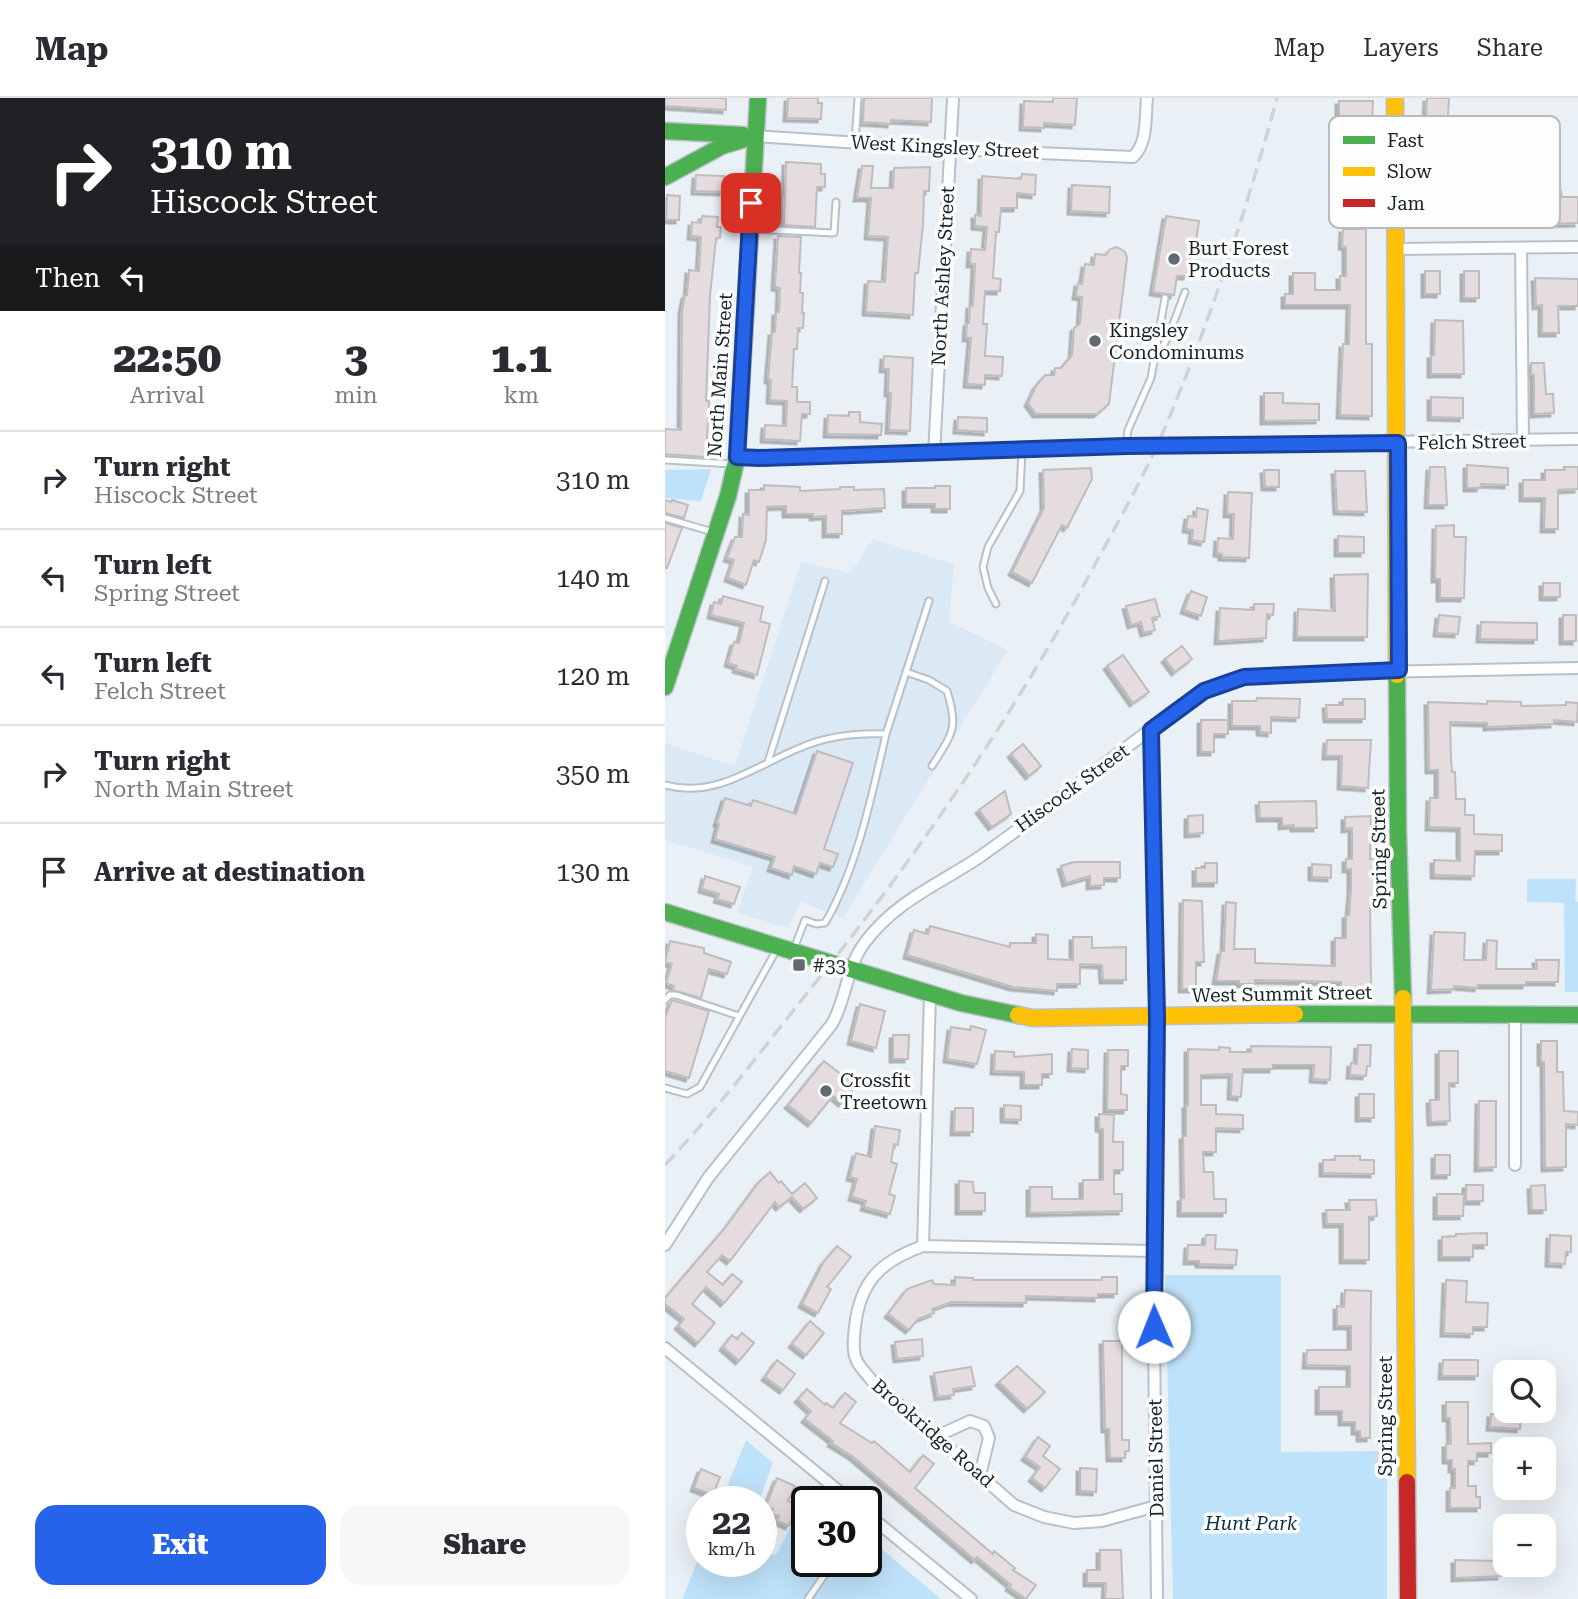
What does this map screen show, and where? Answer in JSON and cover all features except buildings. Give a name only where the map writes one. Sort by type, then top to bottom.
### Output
[{"type":"street","name":"North Main Street","points":[[665,687],[716,532],[736,461],[758,98]]},
{"type":"street","name":"North Ashley Street","points":[[935,454],[953,98]]},
{"type":"street","name":"West Kingsley Street","points":[[755,136],[1126,157],[1135,155],[1143,142],[1147,98]]},
{"type":"street","name":"Spring Street","points":[[1395,98],[1395,116]]},
{"type":"street","points":[[665,131],[755,136]]},
{"type":"street","points":[[665,177],[722,146],[755,136]]},
{"type":"street","name":"Spring Street","points":[[1395,228],[1398,832],[1404,1013],[1408,1599]]},
{"type":"street","points":[[1395,249],[1578,247]]},
{"type":"street","points":[[1521,248],[1523,441]]},
{"type":"street","name":"Felch Street","points":[[736,461],[759,458],[1126,446],[1578,439]]},
{"type":"street","name":"Hiscock Street","points":[[665,1245],[708,1178],[832,1024],[840,1007],[851,968],[863,944],[891,914],[935,882],[979,857],[1204,691],[1244,677],[1399,670],[1578,668]]},
{"type":"street","name":"Daniel Street","points":[[1151,730],[1157,1017],[1153,1251],[1157,1599]]},
{"type":"street","name":"West Summit Street","points":[[665,912],[930,994],[991,1011],[1033,1018],[1404,1013],[1578,1015]]},
{"type":"street","points":[[930,994],[923,1246],[1153,1251]]},
{"type":"street","points":[[1515,1015],[1515,1165]]},
{"type":"street","name":"Brookridge Road","points":[[923,1246],[900,1254],[883,1265],[870,1281],[857,1308],[855,1358],[872,1381],[1014,1505],[1044,1517],[1074,1523],[1102,1521],[1156,1506]]},
{"type":"street","points":[[665,1348],[833,1486]]},
{"type":"street","points":[[935,1437],[969,1421],[984,1426],[989,1438],[980,1475]]},
{"type":"street","points":[[882,1528],[971,1599]]},
{"type":"lane","points":[[855,142],[858,98]]},
{"type":"lane","points":[[750,229],[834,233],[836,202]]},
{"type":"lane","points":[[1154,363],[1169,335],[1185,292]]},
{"type":"lane","points":[[1126,446],[1128,430],[1151,378],[1165,298]]},
{"type":"lane","points":[[996,604],[988,588],[983,567],[988,547],[1020,491],[1022,451]]},
{"type":"lane","points":[[665,460],[736,461]]},
{"type":"lane","points":[[665,518],[716,532]]},
{"type":"lane","points":[[768,762],[825,580]]},
{"type":"lane","points":[[665,1088],[687,1094],[699,1087],[739,1016],[805,920],[816,924],[825,923],[833,909],[864,825],[887,734],[929,600]]},
{"type":"lane","points":[[906,672],[929,680],[947,691],[955,715],[951,736],[932,766]]},
{"type":"lane","points":[[665,785],[694,789],[734,781],[804,746],[859,733],[887,734]]},
{"type":"lane","points":[[665,1000],[670,995],[676,995],[739,1016]]},
{"type":"lane","points":[[808,1599],[823,1577]]},
{"type":"shaded area","points":[[873,539],[954,564],[949,622],[1008,650],[843,918],[801,902],[788,928],[737,913],[753,867],[665,840],[665,743],[735,766],[801,562],[850,573]]},
{"type":"green space","points":[[711,469],[701,501],[665,498],[665,470]]},
{"type":"green space","points":[[1527,879],[1576,879],[1578,992],[1565,992],[1564,903],[1527,902]]},
{"type":"green space","name":"Hunt Park","points":[[1165,1275],[1281,1275],[1281,1452],[1387,1451],[1387,1599],[1173,1599]]},
{"type":"green space","points":[[746,1440],[773,1463],[765,1486],[727,1486]]},
{"type":"green space","points":[[791,1526],[791,1577],[882,1577],[882,1549],[941,1599],[682,1599],[691,1577],[777,1577],[777,1553]]},
{"type":"railway","points":[[665,1165],[740,1078],[891,884],[966,778],[1068,614],[1160,440],[1199,343],[1227,262],[1277,98]]},
{"type":"traffic: fast","points":[[665,687],[728,496],[737,457],[758,98]]},
{"type":"traffic: fast","points":[[665,131],[743,135]]},
{"type":"traffic: fast","points":[[665,177],[722,146],[755,136]]},
{"type":"traffic: fast","points":[[1397,675],[1403,998]]},
{"type":"traffic: fast","points":[[665,912],[961,1003],[1018,1015]]},
{"type":"traffic: fast","points":[[1295,1014],[1578,1015]]},
{"type":"traffic: slow","points":[[1395,98],[1395,116]]},
{"type":"traffic: slow","points":[[1395,228],[1397,675]]},
{"type":"traffic: slow","points":[[1403,998],[1407,1482]]},
{"type":"traffic: slow","points":[[1018,1015],[1033,1018],[1295,1014]]},
{"type":"traffic: jam","points":[[1407,1482],[1408,1599]]},
{"type":"place","name":"Burt Forest Products","points":[[1174,259]]},
{"type":"place","name":"Kingsley Condominums","points":[[1095,341]]},
{"type":"place","name":"#33","points":[[799,965]]},
{"type":"place","name":"Crossfit Treetown","points":[[826,1091]]},
{"type":"route","points":[[751,203],[737,457],[903,455],[1126,446],[1398,443],[1399,670],[1244,677],[1204,691],[1151,730],[1157,1017],[1154,1327]]}]
